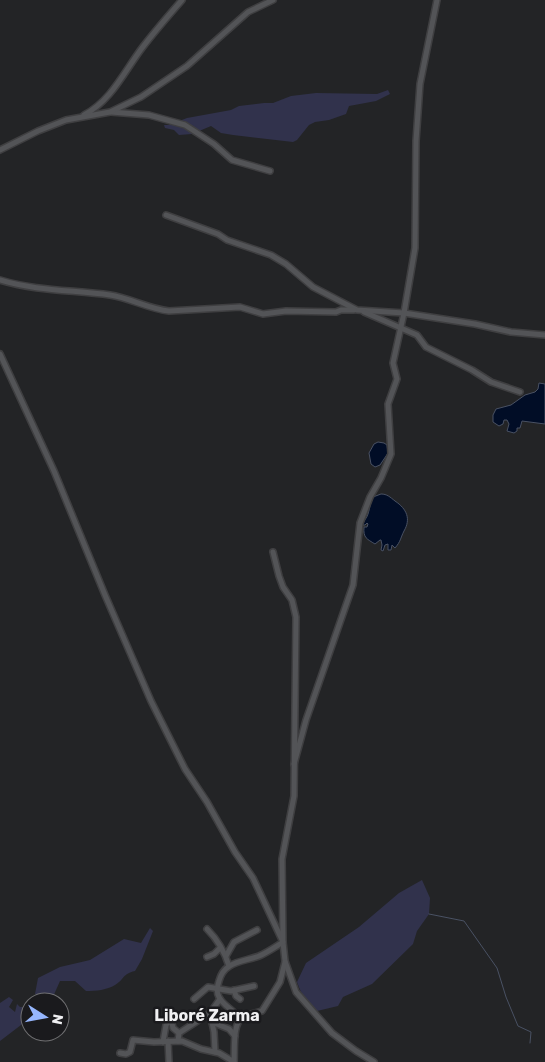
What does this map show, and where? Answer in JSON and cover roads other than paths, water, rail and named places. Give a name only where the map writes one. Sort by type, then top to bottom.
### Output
[{"type":"street","points":[[81,117],[100,105],[124,75],[141,49],[182,0]]},
{"type":"street","points":[[110,112],[141,97],[170,79],[248,12],[273,0]]},
{"type":"street","points":[[294,764],[306,720],[353,585],[360,523],[370,497],[381,478],[391,454],[388,404],[397,379],[393,363],[404,313],[414,248],[416,142],[420,84],[437,0]]},
{"type":"street","points":[[0,150],[38,131],[66,120],[110,112],[149,115],[185,125],[214,144],[232,160],[270,171]]},
{"type":"street","points":[[166,215],[218,234],[227,240],[271,255],[286,264],[313,287],[357,310]]},
{"type":"street","points":[[0,280],[27,287],[111,295],[169,311],[240,307],[263,314],[286,311],[336,312],[341,310],[368,310],[404,313],[475,324],[511,332],[545,335]]},
{"type":"street","points":[[339,318],[341,310]]},
{"type":"street","points":[[364,311],[417,335],[426,346],[491,382],[520,392]]},
{"type":"street","points":[[0,354],[54,470],[105,595],[151,700],[186,769],[253,878],[283,942]]},
{"type":"street","points":[[273,552],[279,576],[283,587],[292,600],[296,617],[293,807],[282,859],[285,961],[296,992],[308,1007],[332,1033],[374,1062]]},
{"type":"street","points":[[207,929],[214,936],[226,956],[229,966]]},
{"type":"street","points":[[226,956],[234,942],[257,930]]},
{"type":"street","points":[[240,1020],[237,1014],[220,999],[217,988],[221,974],[229,966],[261,955],[283,942]]},
{"type":"street","points":[[206,957],[214,954],[220,948]]},
{"type":"street","points":[[120,1054],[129,1053],[133,1040],[185,1041],[201,1049],[215,1052],[234,1062],[235,1029],[244,1016],[262,1011],[280,982],[285,961]]},
{"type":"street","points":[[194,998],[208,987],[234,990],[254,986]]},
{"type":"street","points":[[234,990],[236,996],[240,999]]},
{"type":"street","points":[[179,1033],[210,1013],[220,999]]},
{"type":"street","points":[[210,1013],[215,1052]]},
{"type":"street","points":[[169,1062],[165,1042],[166,1025],[171,1019],[174,1028],[179,1033]]},
{"type":"street","points":[[212,1022],[232,1031],[235,1036]]},
{"type":"street","points":[[178,1041],[179,1033]]},
{"type":"waterway","points":[[429,914],[464,921],[497,968],[518,1026],[531,1032],[530,1043]]},
{"type":"district","name":"Liboré Zarma","points":[[207,1015]]}]
